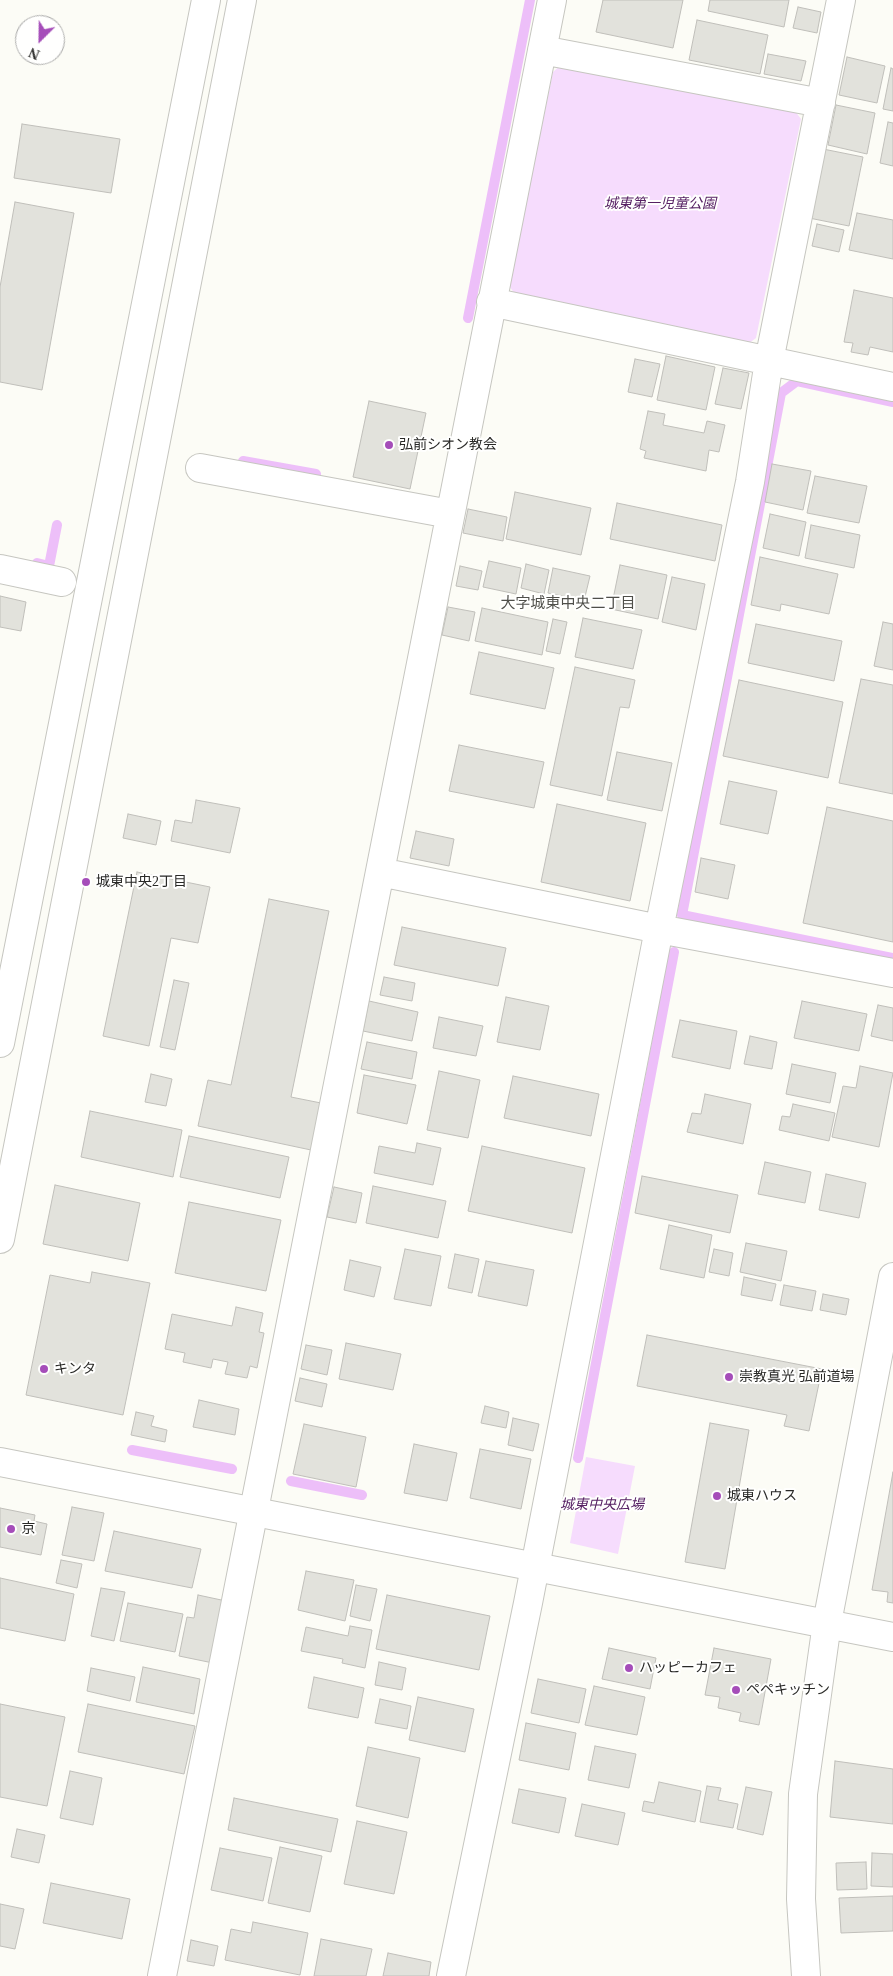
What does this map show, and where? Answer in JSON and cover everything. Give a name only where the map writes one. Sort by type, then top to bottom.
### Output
[{"type":"street","points":[[0,1043],[206,0]]},
{"type":"street","points":[[0,1238],[242,0]]},
{"type":"street","points":[[162,1976],[552,0]]},
{"type":"street","points":[[451,1976],[535,1567],[659,929],[750,482],[769,361],[841,0]]},
{"type":"street","points":[[542,50],[821,103]]},
{"type":"street","points":[[491,302],[893,387]]},
{"type":"street","points":[[200,468],[450,514]]},
{"type":"street","points":[[0,570],[62,582]]},
{"type":"street","points":[[380,872],[659,929],[893,972]]},
{"type":"street","points":[[806,1976],[801,1899],[803,1794],[827,1623],[893,1277]]},
{"type":"street","points":[[0,1462],[893,1637]]},
{"type":"green space","name":"城東第一児童公園","points":[[563,63],[792,107],[801,119],[756,338],[748,344],[518,298],[509,286],[553,72]]},
{"type":"green space","name":"城東中央広場","points":[[586,1457],[635,1466],[618,1554],[570,1543]]},
{"type":"building","points":[[603,0],[683,0],[673,48],[596,32]]},
{"type":"building","points":[[710,0],[789,0],[784,27],[708,11]]},
{"type":"building","points":[[798,7],[821,12],[817,33],[793,28]]},
{"type":"building","points":[[697,20],[768,35],[760,74],[689,60]]},
{"type":"building","points":[[768,54],[806,61],[801,81],[764,74]]},
{"type":"building","points":[[847,57],[885,66],[877,103],[839,95]]},
{"type":"building","points":[[891,68],[893,69],[893,111],[883,109]]},
{"type":"building","points":[[836,105],[875,113],[867,154],[828,145]]},
{"type":"building","points":[[888,122],[893,123],[893,166],[880,163]]},
{"type":"building","points":[[22,124],[120,139],[111,193],[14,178]]},
{"type":"building","points":[[823,149],[863,157],[849,226],[809,218]]},
{"type":"building","points":[[15,202],[74,213],[42,390],[0,382],[0,287]]},
{"type":"building","points":[[857,213],[893,220],[893,259],[849,250]]},
{"type":"building","points":[[817,224],[844,230],[839,252],[812,246]]},
{"type":"building","points":[[854,290],[893,298],[893,352],[870,347],[868,355],[851,352],[853,343],[844,342]]},
{"type":"building","points":[[666,356],[715,367],[706,410],[657,400]]},
{"type":"building","points":[[635,359],[660,364],[652,397],[628,392]]},
{"type":"building","points":[[723,368],[749,373],[741,409],[715,404]]},
{"type":"building","name":"弘前シオン教会","points":[[369,401],[426,413],[410,489],[353,477]]},
{"type":"building","points":[[648,411],[665,414],[663,425],[704,433],[707,421],[725,425],[719,452],[709,450],[706,471],[644,458],[646,451],[640,449]]},
{"type":"building","points":[[772,464],[811,471],[803,510],[765,502]]},
{"type":"building","points":[[815,476],[867,486],[859,523],[807,513]]},
{"type":"building","points":[[515,492],[591,508],[581,555],[506,539]]},
{"type":"building","points":[[617,503],[722,525],[715,561],[610,539]]},
{"type":"building","points":[[468,509],[507,517],[503,541],[463,533]]},
{"type":"building","points":[[770,514],[806,522],[799,556],[763,548]]},
{"type":"building","points":[[811,525],[860,535],[854,568],[805,558]]},
{"type":"building","points":[[760,557],[838,574],[829,614],[781,604],[780,611],[751,605]]},
{"type":"building","points":[[489,561],[521,568],[516,594],[483,587]]},
{"type":"building","points":[[526,564],[549,570],[544,594],[521,588]]},
{"type":"building","points":[[620,565],[667,575],[658,619],[611,609]]},
{"type":"building","points":[[460,566],[482,571],[478,590],[456,586]]},
{"type":"building","points":[[553,568],[590,576],[584,601],[548,593]]},
{"type":"building","points":[[672,577],[705,584],[696,630],[662,622]]},
{"type":"building","points":[[0,596],[26,602],[21,631],[0,627]]},
{"type":"building","points":[[448,607],[475,612],[469,641],[442,635]]},
{"type":"building","points":[[482,608],[548,622],[542,655],[475,641]]},
{"type":"building","points":[[583,618],[642,630],[633,669],[575,657]]},
{"type":"building","points":[[553,619],[567,622],[560,654],[546,651]]},
{"type":"building","points":[[883,622],[893,624],[893,670],[874,666]]},
{"type":"building","points":[[756,624],[842,641],[834,681],[748,663]]},
{"type":"building","points":[[479,652],[554,668],[545,709],[470,694]]},
{"type":"building","points":[[575,667],[635,680],[629,708],[620,707],[602,796],[550,785]]},
{"type":"building","points":[[861,679],[893,685],[893,794],[839,783]]},
{"type":"building","points":[[739,680],[843,702],[828,778],[723,756]]},
{"type":"building","points":[[459,745],[544,762],[534,808],[449,791]]},
{"type":"building","points":[[617,752],[672,763],[662,811],[607,800]]},
{"type":"building","points":[[729,781],[777,791],[768,834],[720,824]]},
{"type":"building","points":[[196,800],[240,808],[230,853],[171,841],[175,820],[192,823]]},
{"type":"building","points":[[557,804],[646,823],[630,901],[541,882]]},
{"type":"building","points":[[827,807],[893,821],[893,942],[803,923]]},
{"type":"building","points":[[128,814],[161,821],[156,845],[123,838]]},
{"type":"building","points":[[416,831],[454,839],[449,866],[410,858]]},
{"type":"building","points":[[701,858],[735,865],[728,899],[695,892]]},
{"type":"building","points":[[137,872],[210,887],[198,943],[171,938],[149,1046],[103,1036]]},
{"type":"building","points":[[269,899],[329,911],[291,1097],[321,1103],[311,1150],[198,1126],[208,1080],[231,1085]]},
{"type":"building","points":[[402,927],[506,948],[498,986],[394,965]]},
{"type":"building","points":[[384,977],[415,983],[412,1001],[380,995]]},
{"type":"building","points":[[174,980],[189,983],[175,1050],[160,1047]]},
{"type":"building","points":[[506,997],[549,1006],[540,1050],[497,1042]]},
{"type":"building","points":[[369,1001],[418,1012],[412,1041],[363,1031]]},
{"type":"building","points":[[802,1001],[867,1014],[859,1051],[794,1038]]},
{"type":"building","points":[[878,1005],[893,1008],[893,1041],[871,1036]]},
{"type":"building","points":[[439,1017],[483,1026],[476,1056],[433,1048]]},
{"type":"building","points":[[680,1020],[737,1031],[730,1069],[672,1057]]},
{"type":"building","points":[[750,1036],[777,1042],[772,1069],[744,1064]]},
{"type":"building","points":[[367,1042],[417,1052],[412,1079],[361,1069]]},
{"type":"building","points":[[792,1064],[836,1073],[830,1103],[786,1094]]},
{"type":"building","points":[[860,1066],[893,1073],[879,1147],[832,1137],[843,1086],[856,1088]]},
{"type":"building","points":[[439,1071],[480,1080],[468,1138],[427,1130]]},
{"type":"building","points":[[151,1074],[172,1079],[166,1106],[145,1102]]},
{"type":"building","points":[[364,1075],[416,1085],[407,1124],[357,1113]]},
{"type":"building","points":[[513,1076],[599,1094],[591,1136],[504,1118]]},
{"type":"building","points":[[705,1094],[751,1104],[743,1144],[687,1132],[692,1113],[701,1114]]},
{"type":"building","points":[[793,1104],[835,1113],[829,1141],[779,1130],[782,1116],[790,1117]]},
{"type":"building","points":[[90,1111],[182,1130],[173,1177],[81,1157]]},
{"type":"building","points":[[189,1136],[289,1157],[280,1198],[180,1177]]},
{"type":"building","points":[[417,1143],[441,1148],[433,1185],[374,1173],[379,1146],[415,1153]]},
{"type":"building","points":[[482,1146],[585,1168],[572,1233],[468,1211]]},
{"type":"building","points":[[765,1162],[811,1172],[805,1203],[758,1194]]},
{"type":"building","points":[[826,1174],[866,1183],[859,1218],[819,1210]]},
{"type":"building","points":[[642,1176],[738,1195],[730,1233],[635,1213]]},
{"type":"building","points":[[55,1185],[140,1203],[128,1261],[43,1244]]},
{"type":"building","points":[[373,1186],[446,1201],[438,1238],[366,1223]]},
{"type":"building","points":[[334,1187],[362,1193],[356,1223],[327,1217]]},
{"type":"building","points":[[189,1202],[281,1220],[266,1291],[175,1273]]},
{"type":"building","points":[[669,1225],[712,1235],[704,1278],[660,1269]]},
{"type":"building","points":[[746,1243],[787,1251],[781,1281],[740,1272]]},
{"type":"building","points":[[405,1249],[441,1256],[431,1306],[394,1299]]},
{"type":"building","points":[[714,1249],[733,1253],[729,1276],[709,1272]]},
{"type":"building","points":[[455,1254],[479,1259],[472,1293],[448,1288]]},
{"type":"building","points":[[350,1260],[381,1267],[374,1297],[344,1290]]},
{"type":"building","points":[[486,1261],[534,1270],[527,1306],[478,1296]]},
{"type":"building","points":[[92,1272],[150,1283],[123,1415],[26,1395],[50,1275],[90,1283]]},
{"type":"building","points":[[744,1277],[776,1284],[772,1301],[741,1295]]},
{"type":"building","points":[[784,1285],[816,1291],[812,1311],[780,1305]]},
{"type":"building","points":[[823,1294],[849,1299],[846,1315],[820,1310]]},
{"type":"building","points":[[236,1307],[263,1313],[259,1332],[264,1333],[257,1368],[250,1366],[247,1378],[225,1374],[228,1362],[213,1359],[211,1368],[183,1362],[185,1353],[165,1349],[172,1314],[232,1326]]},
{"type":"building","name":"崇教真光 弘前道場","points":[[647,1335],[822,1369],[809,1431],[784,1426],[787,1415],[637,1386]]},
{"type":"building","points":[[346,1343],[401,1354],[393,1390],[339,1379]]},
{"type":"building","points":[[306,1345],[332,1350],[327,1375],[301,1369]]},
{"type":"building","points":[[300,1378],[327,1384],[322,1407],[295,1401]]},
{"type":"building","points":[[199,1400],[239,1409],[235,1435],[193,1427]]},
{"type":"building","points":[[485,1406],[509,1412],[506,1428],[481,1423]]},
{"type":"building","points":[[136,1412],[154,1416],[151,1426],[167,1430],[165,1442],[131,1435]]},
{"type":"building","points":[[513,1418],[539,1424],[533,1451],[508,1445]]},
{"type":"building","name":"城東ハウス","points":[[710,1423],[749,1430],[725,1569],[685,1562]]},
{"type":"building","points":[[304,1424],[366,1437],[356,1487],[293,1474]]},
{"type":"building","points":[[414,1444],[457,1453],[447,1501],[404,1493]]},
{"type":"building","points":[[480,1449],[531,1459],[521,1509],[470,1498]]},
{"type":"building","points":[[893,1472],[893,1603],[887,1602],[888,1592],[872,1590]]},
{"type":"building","points":[[72,1507],[104,1513],[94,1561],[62,1555]]},
{"type":"building","points":[[0,1508],[35,1515],[34,1521],[47,1524],[41,1555],[0,1547]]},
{"type":"building","points":[[114,1531],[201,1549],[192,1588],[105,1571]]},
{"type":"building","points":[[61,1560],[82,1564],[77,1588],[56,1583]]},
{"type":"building","points":[[306,1571],[354,1580],[345,1621],[298,1610]]},
{"type":"building","points":[[0,1578],[74,1594],[65,1641],[0,1628]]},
{"type":"building","points":[[356,1585],[377,1589],[370,1621],[350,1616]]},
{"type":"building","points":[[101,1588],[125,1592],[114,1641],[91,1636]]},
{"type":"building","points":[[198,1595],[226,1601],[213,1663],[179,1656],[187,1617],[194,1618]]},
{"type":"building","points":[[387,1595],[490,1616],[479,1670],[376,1649]]},
{"type":"building","points":[[128,1603],[183,1614],[175,1652],[120,1641]]},
{"type":"building","points":[[350,1626],[372,1630],[365,1668],[342,1663],[343,1659],[301,1651],[306,1627],[348,1636]]},
{"type":"building","name":"ハッピーカフェ","points":[[609,1648],[656,1658],[650,1689],[602,1679]]},
{"type":"building","name":"ペペキッチン","points":[[714,1648],[771,1659],[759,1725],[739,1721],[741,1713],[718,1708],[720,1697],[705,1695]]},
{"type":"building","points":[[379,1662],[406,1668],[402,1690],[375,1685]]},
{"type":"building","points":[[143,1667],[200,1679],[194,1714],[136,1702]]},
{"type":"building","points":[[91,1668],[135,1677],[130,1701],[87,1691]]},
{"type":"building","points":[[314,1677],[364,1688],[358,1718],[308,1708]]},
{"type":"building","points":[[538,1679],[586,1689],[579,1723],[531,1713]]},
{"type":"building","points":[[594,1686],[645,1697],[637,1735],[585,1725]]},
{"type":"building","points":[[418,1697],[474,1709],[465,1752],[409,1740]]},
{"type":"building","points":[[380,1699],[411,1706],[407,1729],[375,1723]]},
{"type":"building","points":[[0,1704],[65,1717],[47,1806],[0,1797]]},
{"type":"building","points":[[88,1704],[195,1726],[184,1774],[78,1752]]},
{"type":"building","points":[[526,1723],[576,1733],[569,1770],[519,1760]]},
{"type":"building","points":[[595,1746],[636,1754],[629,1788],[588,1780]]},
{"type":"building","points":[[368,1747],[420,1758],[408,1818],[356,1806]]},
{"type":"building","points":[[835,1761],[893,1769],[893,1824],[830,1817]]},
{"type":"building","points":[[70,1771],[102,1778],[93,1825],[60,1818]]},
{"type":"building","points":[[659,1782],[701,1791],[695,1822],[642,1811],[644,1801],[654,1803]]},
{"type":"building","points":[[707,1786],[721,1788],[718,1800],[738,1804],[733,1828],[700,1822]]},
{"type":"building","points":[[746,1787],[772,1792],[763,1835],[737,1829]]},
{"type":"building","points":[[519,1789],[566,1798],[559,1833],[512,1823]]},
{"type":"building","points":[[234,1798],[338,1819],[331,1852],[228,1830]]},
{"type":"building","points":[[582,1804],[625,1813],[618,1845],[575,1836]]},
{"type":"building","points":[[357,1821],[407,1832],[394,1894],[344,1884]]},
{"type":"building","points":[[17,1829],[45,1835],[39,1863],[11,1857]]},
{"type":"building","points":[[280,1847],[322,1856],[310,1912],[268,1903]]},
{"type":"building","points":[[220,1848],[272,1858],[263,1901],[211,1890]]},
{"type":"building","points":[[872,1853],[893,1854],[893,1887],[871,1886]]},
{"type":"building","points":[[866,1862],[867,1889],[837,1890],[836,1863]]},
{"type":"building","points":[[51,1883],[130,1899],[122,1939],[43,1923]]},
{"type":"building","points":[[893,1896],[893,1931],[841,1933],[839,1898]]},
{"type":"building","points":[[0,1904],[24,1909],[15,1949],[0,1946]]},
{"type":"building","points":[[253,1922],[308,1933],[300,1975],[225,1960],[231,1929],[251,1933]]},
{"type":"building","points":[[321,1939],[372,1949],[366,1976],[314,1976]]},
{"type":"building","points":[[191,1940],[218,1946],[214,1966],[187,1961]]},
{"type":"building","points":[[388,1953],[431,1962],[429,1976],[383,1976]]},
{"type":"waterway","points":[[468,318],[530,0]]},
{"type":"waterway","points":[[893,402],[797,381],[781,393],[682,915],[893,958]]},
{"type":"waterway","points":[[243,461],[316,474]]},
{"type":"waterway","points":[[37,563],[49,566],[57,525]]},
{"type":"waterway","points":[[578,1458],[674,952]]},
{"type":"waterway","points":[[132,1450],[232,1469]]},
{"type":"waterway","points":[[291,1481],[362,1495]]},
{"type":"place","name":"弘前シオン教会","points":[[389,445]]},
{"type":"place","name":"城東中央2丁目","points":[[86,882]]},
{"type":"place","name":"キンタ","points":[[44,1369]]},
{"type":"place","name":"崇教真光 弘前道場","points":[[729,1377]]},
{"type":"place","name":"城東ハウス","points":[[717,1496]]},
{"type":"place","name":"京","points":[[11,1529]]},
{"type":"place","name":"ハッピーカフェ","points":[[629,1668]]},
{"type":"place","name":"ペペキッチン","points":[[736,1690]]},
{"type":"district","name":"大字城東中央二丁目","points":[[568,604]]}]
